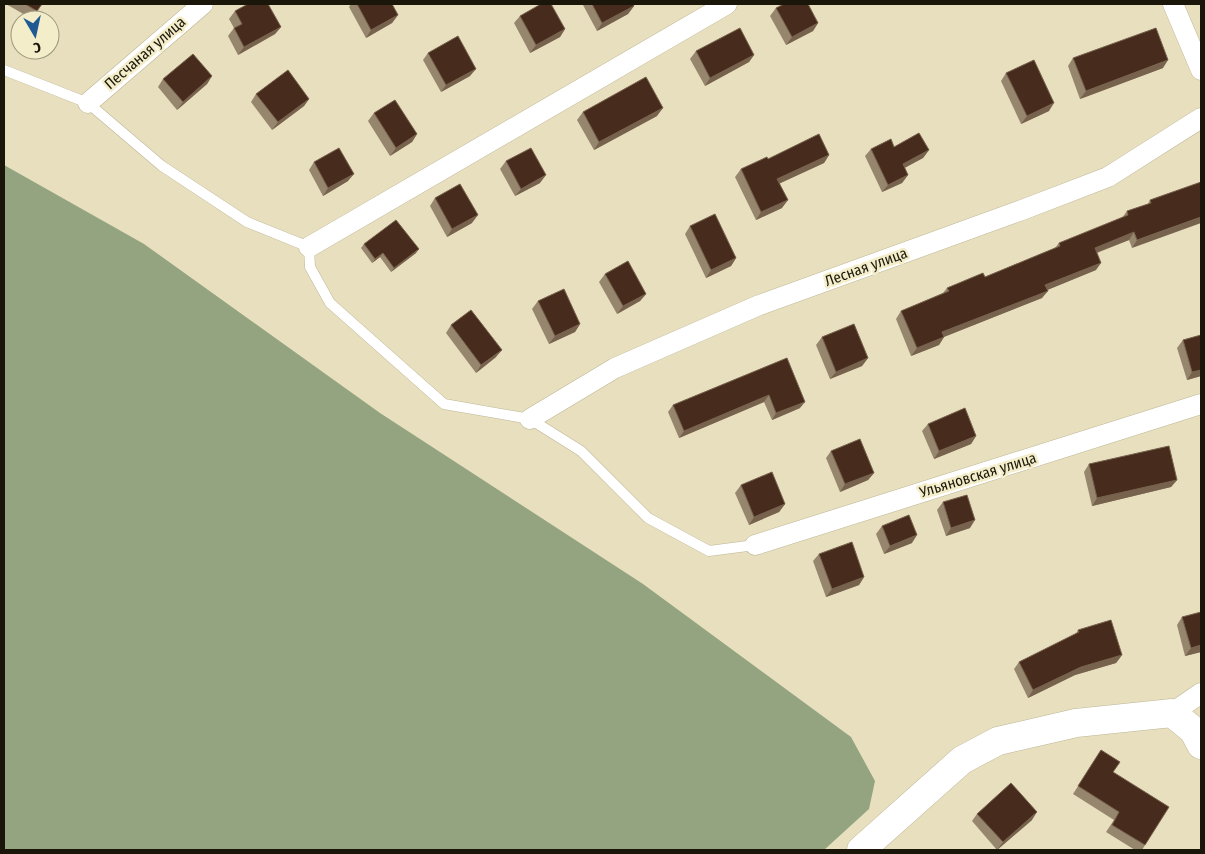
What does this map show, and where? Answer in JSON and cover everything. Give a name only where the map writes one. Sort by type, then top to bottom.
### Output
[{"type":"street","name":"Песчаная улица","points":[[88,103],[203,4]]},
{"type":"street","points":[[309,247],[727,4]]},
{"type":"street","points":[[1173,4],[1201,70]]},
{"type":"street","name":"Лесная улица","points":[[530,419],[615,368],[757,306],[1108,177],[1201,118]]},
{"type":"street","name":"Ульяновская улица","points":[[755,545],[1201,404]]},
{"type":"street","points":[[861,850],[962,760],[998,742],[1076,723],[1172,713],[1201,693]]},
{"type":"street","points":[[1172,713],[1193,730],[1201,745]]},
{"type":"lane","points":[[4,70],[88,103],[162,166],[246,222],[309,247],[310,267],[330,303],[444,404],[530,419],[581,451],[648,518],[708,551],[755,545]]},
{"type":"green space","points":[[4,165],[144,244],[380,413],[643,584],[851,737],[875,781],[869,809],[824,850],[4,850]]},
{"type":"building","points":[[25,4],[42,4],[38,10]]},
{"type":"building","points":[[248,4],[268,4],[281,27],[244,47],[234,28],[242,24],[235,11]]},
{"type":"building","points":[[357,4],[392,4],[398,15],[371,30]]},
{"type":"building","points":[[541,4],[551,4],[565,29],[536,45],[520,16]]},
{"type":"building","points":[[592,4],[633,4],[634,6],[602,23]]},
{"type":"building","points":[[784,4],[808,4],[818,23],[792,37],[776,8]]},
{"type":"building","points":[[740,28],[754,55],[710,78],[696,51]]},
{"type":"building","points":[[1156,28],[1168,60],[1086,91],[1073,58]]},
{"type":"building","points":[[458,36],[476,69],[446,85],[428,53]]},
{"type":"building","points":[[193,54],[212,76],[183,102],[163,79]]},
{"type":"building","points":[[1034,60],[1054,103],[1027,116],[1006,73]]},
{"type":"building","points":[[288,70],[309,99],[278,122],[256,94]]},
{"type":"building","points":[[646,77],[663,108],[599,142],[583,112]]},
{"type":"building","points":[[395,100],[417,134],[396,148],[374,113]]},
{"type":"building","points":[[919,133],[929,150],[903,164],[908,175],[888,185],[871,149],[891,139],[894,147]]},
{"type":"building","points":[[819,134],[829,155],[777,179],[788,200],[761,212],[741,169],[767,157],[768,159]]},
{"type":"building","points":[[339,148],[354,174],[328,188],[314,162]]},
{"type":"building","points":[[531,148],[546,175],[521,189],[506,161]]},
{"type":"building","points":[[1201,182],[1201,217],[1137,240],[1134,232],[1095,248],[1101,263],[1045,285],[1048,291],[942,332],[944,337],[917,348],[901,311],[949,291],[947,288],[983,273],[985,277],[1060,246],[1059,243],[1128,215],[1127,211],[1151,203],[1150,200]]},
{"type":"building","points":[[460,184],[478,215],[452,229],[435,198]]},
{"type":"building","points":[[715,214],[736,258],[711,270],[690,226]]},
{"type":"building","points":[[396,220],[419,249],[394,268],[383,253],[375,259],[364,244]]},
{"type":"building","points":[[628,261],[646,294],[623,306],[605,274]]},
{"type":"building","points":[[564,289],[580,324],[555,336],[538,301]]},
{"type":"building","points":[[471,310],[502,350],[481,365],[451,325]]},
{"type":"building","points":[[854,324],[868,358],[836,372],[822,337]]},
{"type":"building","points":[[1201,335],[1201,370],[1192,372],[1183,340]]},
{"type":"building","points":[[787,358],[805,402],[776,413],[769,395],[684,431],[673,405]]},
{"type":"building","points":[[965,408],[976,436],[939,451],[928,424]]},
{"type":"building","points":[[860,439],[874,473],[845,484],[831,451]]},
{"type":"building","points":[[1169,446],[1177,480],[1097,498],[1089,464]]},
{"type":"building","points":[[772,472],[785,504],[754,517],[741,485]]},
{"type":"building","points":[[967,495],[975,520],[951,528],[943,502]]},
{"type":"building","points":[[909,515],[917,535],[890,546],[882,526]]},
{"type":"building","points":[[852,542],[864,577],[832,589],[819,554]]},
{"type":"building","points":[[1201,612],[1201,645],[1191,648],[1182,617]]},
{"type":"building","points":[[1111,620],[1122,655],[1081,667],[1033,690],[1019,662],[1079,632],[1078,630]]},
{"type":"building","points":[[1101,750],[1120,762],[1113,772],[1169,807],[1145,845],[1112,825],[1119,812],[1078,786]]},
{"type":"building","points":[[1011,783],[1037,812],[1003,842],[977,814]]}]
